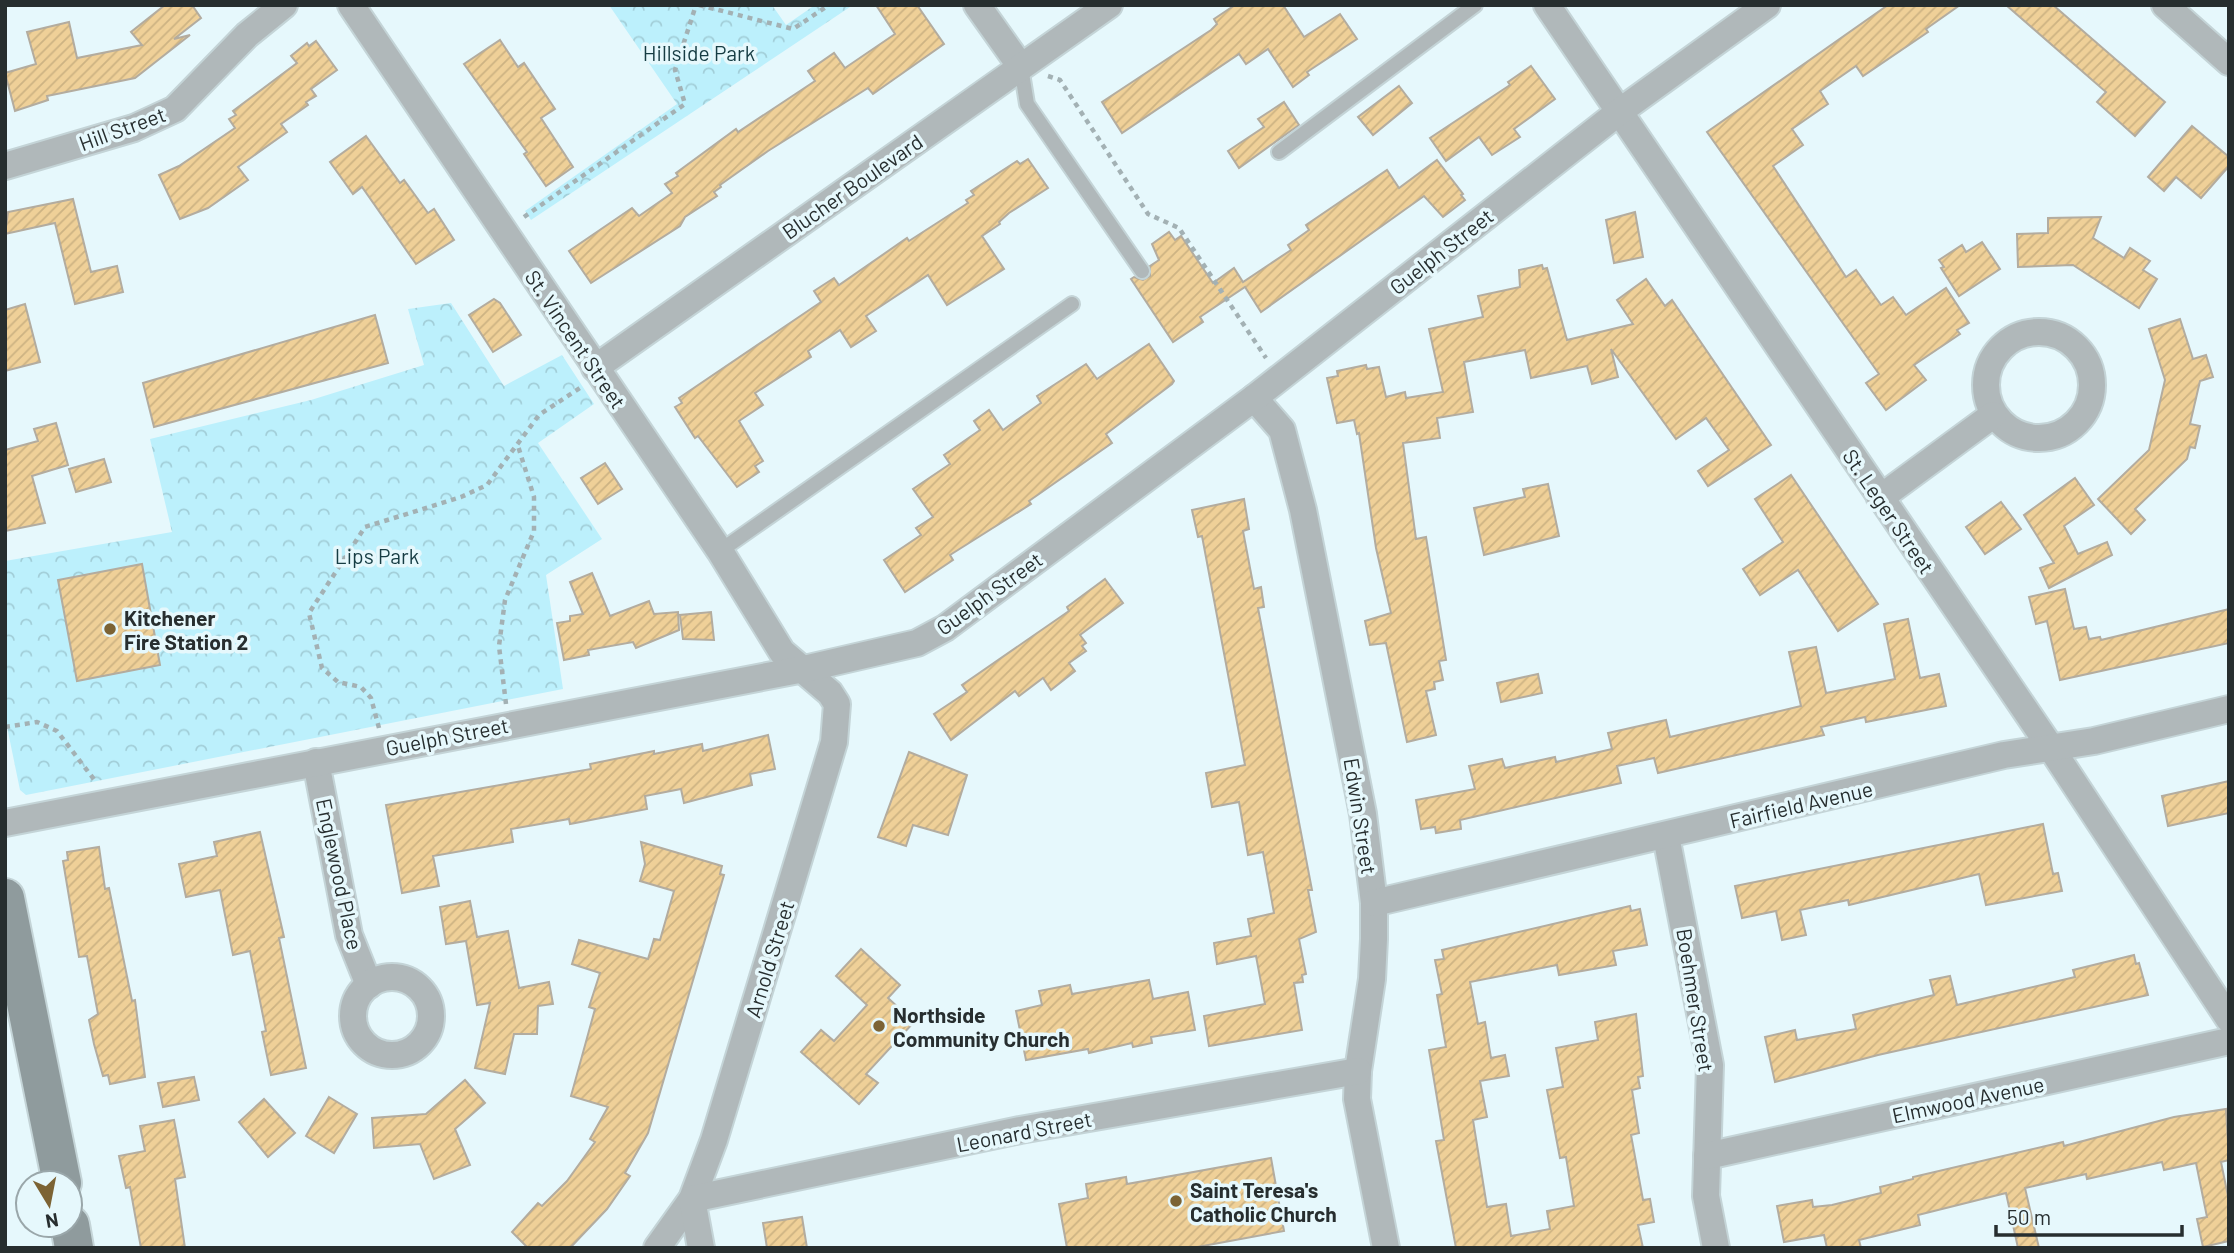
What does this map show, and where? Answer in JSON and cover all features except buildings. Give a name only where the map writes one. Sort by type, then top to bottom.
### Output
[{"type":"main road","points":[[5,898],[59,1169]]},
{"type":"street","name":"Hill Street","points":[[5,166],[134,128],[175,109],[247,35],[284,5]]},
{"type":"street","name":"St. Vincent Street","points":[[351,5],[720,551],[782,652],[804,669]]},
{"type":"street","points":[[977,5],[1021,67]]},
{"type":"street","name":"Blucher Boulevard","points":[[595,368],[1109,5]]},
{"type":"street","name":"St. Leger Street","points":[[1547,5],[2050,748],[2229,1019]]},
{"type":"street","name":"Guelph Street","points":[[5,823],[804,669],[916,643],[945,628],[1254,398],[1619,112],[1767,5]]},
{"type":"street","points":[[2165,5],[2229,62]]},
{"type":"street","points":[[2035,331],[2054,334],[2063,336],[2084,355],[2093,381],[2087,409],[2069,430],[2042,439],[2014,433],[1993,415],[1984,388],[1990,361],[2008,340],[2035,331]]},
{"type":"street","name":"Edwin Street","points":[[1254,398],[1282,430],[1303,510],[1363,814],[1374,903],[1372,979],[1358,1071],[1362,1128],[1386,1248]]},
{"type":"street","points":[[1880,498],[1993,415]]},
{"type":"street","name":"Arnold Street","points":[[657,1248],[692,1199],[714,1140],[834,742],[837,704],[830,693],[804,669]]},
{"type":"street","name":"Fairfield Avenue","points":[[1374,903],[2004,755],[2094,741],[2229,709]]},
{"type":"street","name":"Englewood Place","points":[[316,762],[349,935],[369,985]]},
{"type":"street","name":"Boehmer Street","points":[[1665,836],[1710,1065],[1706,1196],[1716,1248]]},
{"type":"street","name":"Elmwood Avenue","points":[[1707,1156],[2229,1041]]},
{"type":"street","name":"Leonard Street","points":[[692,1199],[1020,1130],[1358,1071]]},
{"type":"street","points":[[692,1199],[701,1248]]},
{"type":"lane","points":[[1279,152],[1475,5]]},
{"type":"lane","points":[[1021,67],[1027,104],[1142,271]]},
{"type":"lane","points":[[720,551],[1072,304]]},
{"type":"path","points":[[523,217],[685,104],[675,70],[698,5],[793,29],[829,5]]},
{"type":"path","points":[[1021,67],[1060,80],[1148,214],[1180,229],[1270,365]]},
{"type":"path","points":[[379,729],[371,698],[361,687],[338,682],[322,668],[309,613],[365,527],[461,497],[487,485],[539,415],[579,391],[595,368]]},
{"type":"path","points":[[506,705],[499,646],[505,600],[534,531],[534,497],[518,446]]},
{"type":"path","points":[[5,727],[37,722],[57,731],[97,784]]},
{"type":"green space","name":"Hillside Park","points":[[609,5],[772,5],[786,25],[815,5],[853,5],[531,220],[525,211],[677,104]]},
{"type":"green space","name":"Lips Park","points":[[451,303],[504,386],[562,355],[594,404],[538,443],[602,539],[546,575],[563,689],[26,795],[20,790],[5,717],[5,561],[172,532],[150,439],[311,400],[424,365],[408,309]]},
{"type":"place","name":"Kitchener Fire Station 2","points":[[110,629]]},
{"type":"place","name":"Northside Community Church","points":[[879,1026]]},
{"type":"place","name":"Saint Teresa's Catholic Church","points":[[1176,1201]]}]
